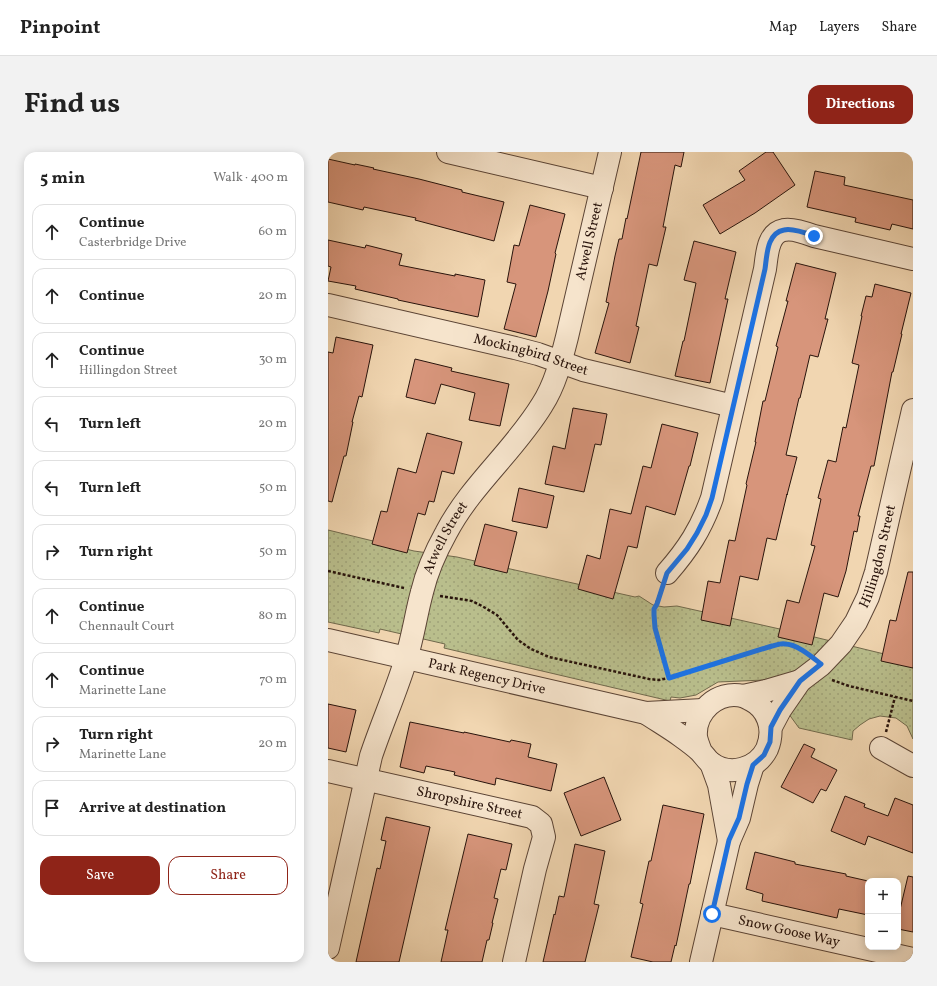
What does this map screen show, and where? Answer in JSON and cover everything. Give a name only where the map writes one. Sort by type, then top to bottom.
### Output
[{"type":"street","points":[[448,152],[602,188]]},
{"type":"street","name":"Atwell Street","points":[[328,948],[365,780],[376,741],[406,659],[422,591],[436,552],[463,504],[480,482],[519,438],[534,418],[550,390],[569,330],[610,152]]},
{"type":"street","points":[[667,573],[687,549],[697,533],[706,515],[716,484],[765,269],[767,252],[772,238],[777,232],[785,229],[799,231],[814,236],[913,259]]},
{"type":"street","name":"Mockingbird Street","points":[[328,305],[515,348],[583,370],[733,406]]},
{"type":"street","name":"Hillingdon Street","points":[[771,727],[780,710],[800,681],[821,664],[841,644],[856,622],[868,596],[876,572],[913,410]]},
{"type":"street","name":"Park Regency Drive","points":[[328,640],[646,713],[704,710]]},
{"type":"street","name":"Hillingdon Street","points":[[743,696],[800,681]]},
{"type":"street","points":[[706,757],[724,769],[739,770],[753,765],[764,755],[770,742],[771,727],[766,713],[756,702],[743,696],[728,695],[714,700],[704,710],[697,723],[696,738],[719,785],[729,840]]},
{"type":"street","name":"Park Regency Drive","points":[[646,713],[680,736],[706,757]]},
{"type":"street","points":[[881,748],[913,766]]},
{"type":"street","points":[[701,962],[729,840],[739,818],[753,765]]},
{"type":"street","name":"Shropshire Street","points":[[328,771],[532,817],[541,824],[544,837],[535,868],[514,962]]},
{"type":"street","name":"Snow Goose Way","points":[[712,914],[913,959]]},
{"type":"path","points":[[328,571],[472,602],[497,615],[518,640],[531,649],[550,657],[659,680],[772,646],[785,644],[797,647],[821,664],[828,678],[913,701]]},
{"type":"path","points":[[667,573],[654,609],[654,615],[655,628],[669,678]]},
{"type":"path","points":[[881,748],[895,697]]},
{"type":"green space","points":[[328,530],[414,551],[457,557],[635,597],[639,596],[653,605],[664,607],[677,606],[913,661],[913,739],[907,726],[896,718],[880,716],[869,719],[853,731],[852,740],[799,728],[764,680],[718,682],[696,695],[680,698],[671,697],[670,701],[444,648],[445,644],[380,629],[379,633],[328,622]]},
{"type":"building","points":[[641,152],[684,152],[681,167],[675,165],[663,227],[666,227],[657,266],[649,264],[636,326],[639,327],[630,363],[595,353],[609,303],[606,302],[615,256],[619,239],[622,239],[626,218],[627,219]]},
{"type":"building","points":[[766,152],[773,152],[795,185],[755,213],[720,234],[703,205],[745,180],[739,171]]},
{"type":"building","points":[[328,159],[374,168],[373,169],[419,179],[462,190],[462,192],[504,202],[494,241],[415,220],[416,218],[364,207],[363,210],[328,202]]},
{"type":"building","points":[[815,171],[845,177],[844,185],[913,200],[913,229],[892,224],[890,230],[855,222],[856,218],[807,207]]},
{"type":"building","points":[[530,205],[565,214],[536,337],[504,329],[516,284],[507,282],[514,245],[519,246]]},
{"type":"building","points":[[328,240],[365,248],[366,245],[402,254],[399,265],[455,276],[455,274],[485,280],[478,317],[398,300],[355,289],[356,286],[328,281],[331,267],[328,266]]},
{"type":"building","points":[[694,241],[736,252],[725,299],[728,299],[710,383],[675,376],[696,283],[684,280]]},
{"type":"building","points":[[796,263],[836,273],[825,319],[828,319],[818,357],[810,355],[786,455],[797,457],[776,540],[767,538],[758,580],[740,576],[730,626],[701,620],[708,581],[720,583],[729,540],[735,541],[763,401],[765,401],[778,347],[776,346]]},
{"type":"building","points":[[875,284],[911,293],[892,372],[874,466],[871,466],[858,516],[860,516],[857,532],[854,531],[846,571],[838,597],[824,593],[812,645],[778,637],[787,600],[799,603],[815,546],[811,545],[821,499],[818,498],[828,460],[836,462],[843,427],[846,428],[859,365],[852,363],[861,316],[866,296],[872,297]]},
{"type":"building","points":[[336,337],[373,345],[362,397],[359,396],[352,422],[346,456],[344,456],[332,502],[328,501],[328,352],[333,353]]},
{"type":"building","points":[[415,359],[452,368],[451,371],[509,384],[500,426],[469,420],[475,393],[441,384],[435,404],[406,397]]},
{"type":"building","points":[[573,408],[607,414],[601,445],[595,444],[584,492],[545,484],[553,446],[565,449]]},
{"type":"building","points":[[662,424],[698,433],[690,466],[675,515],[646,506],[637,548],[628,546],[613,599],[578,589],[587,555],[600,559],[610,509],[631,514],[643,466],[651,468]]},
{"type":"building","points":[[427,433],[462,442],[454,474],[442,471],[434,502],[429,501],[425,515],[418,513],[407,553],[372,544],[381,511],[387,512],[398,468],[416,473]]},
{"type":"building","points":[[519,488],[554,496],[547,528],[512,521]]},
{"type":"building","points":[[485,524],[517,532],[507,573],[474,565]]},
{"type":"building","points":[[908,572],[913,572],[913,668],[881,661],[890,620],[896,621]]},
{"type":"building","points":[[328,704],[356,710],[346,752],[328,748]]},
{"type":"building","points":[[410,722],[510,742],[511,740],[531,744],[528,757],[557,764],[551,791],[496,778],[495,785],[454,775],[455,772],[426,766],[424,773],[400,767]]},
{"type":"building","points":[[804,744],[815,749],[811,757],[837,770],[826,791],[821,789],[813,803],[781,787]]},
{"type":"building","points":[[604,777],[621,820],[581,836],[564,793]]},
{"type":"building","points":[[845,796],[865,804],[864,807],[888,816],[895,798],[913,805],[913,853],[868,836],[865,845],[831,831]]},
{"type":"building","points":[[663,805],[704,814],[690,884],[671,962],[653,962],[631,957],[643,904],[640,903]]},
{"type":"building","points":[[386,817],[430,827],[399,962],[356,962],[377,868],[380,869],[386,841],[381,840]]},
{"type":"building","points":[[468,834],[512,844],[506,870],[501,869],[494,898],[498,899],[489,940],[487,940],[482,962],[441,962],[448,930],[445,930]]},
{"type":"building","points":[[575,844],[605,851],[594,904],[599,905],[585,962],[543,962],[559,896],[564,897]]},
{"type":"building","points":[[755,852],[795,862],[795,864],[846,874],[846,876],[865,880],[865,914],[839,909],[837,918],[762,901],[763,894],[746,889]]},
{"type":"building","points":[[908,876],[913,877],[913,932],[901,930],[901,905]]},
{"type":"route","points":[[712,914],[729,840],[739,818],[753,765],[764,755],[770,742],[771,727],[780,710],[800,681],[821,664],[797,647],[785,644],[772,646],[669,678],[655,628],[654,609],[667,573],[687,549],[697,533],[712,498],[765,269],[767,252],[772,238],[777,232],[785,229],[799,231],[814,236]]}]
